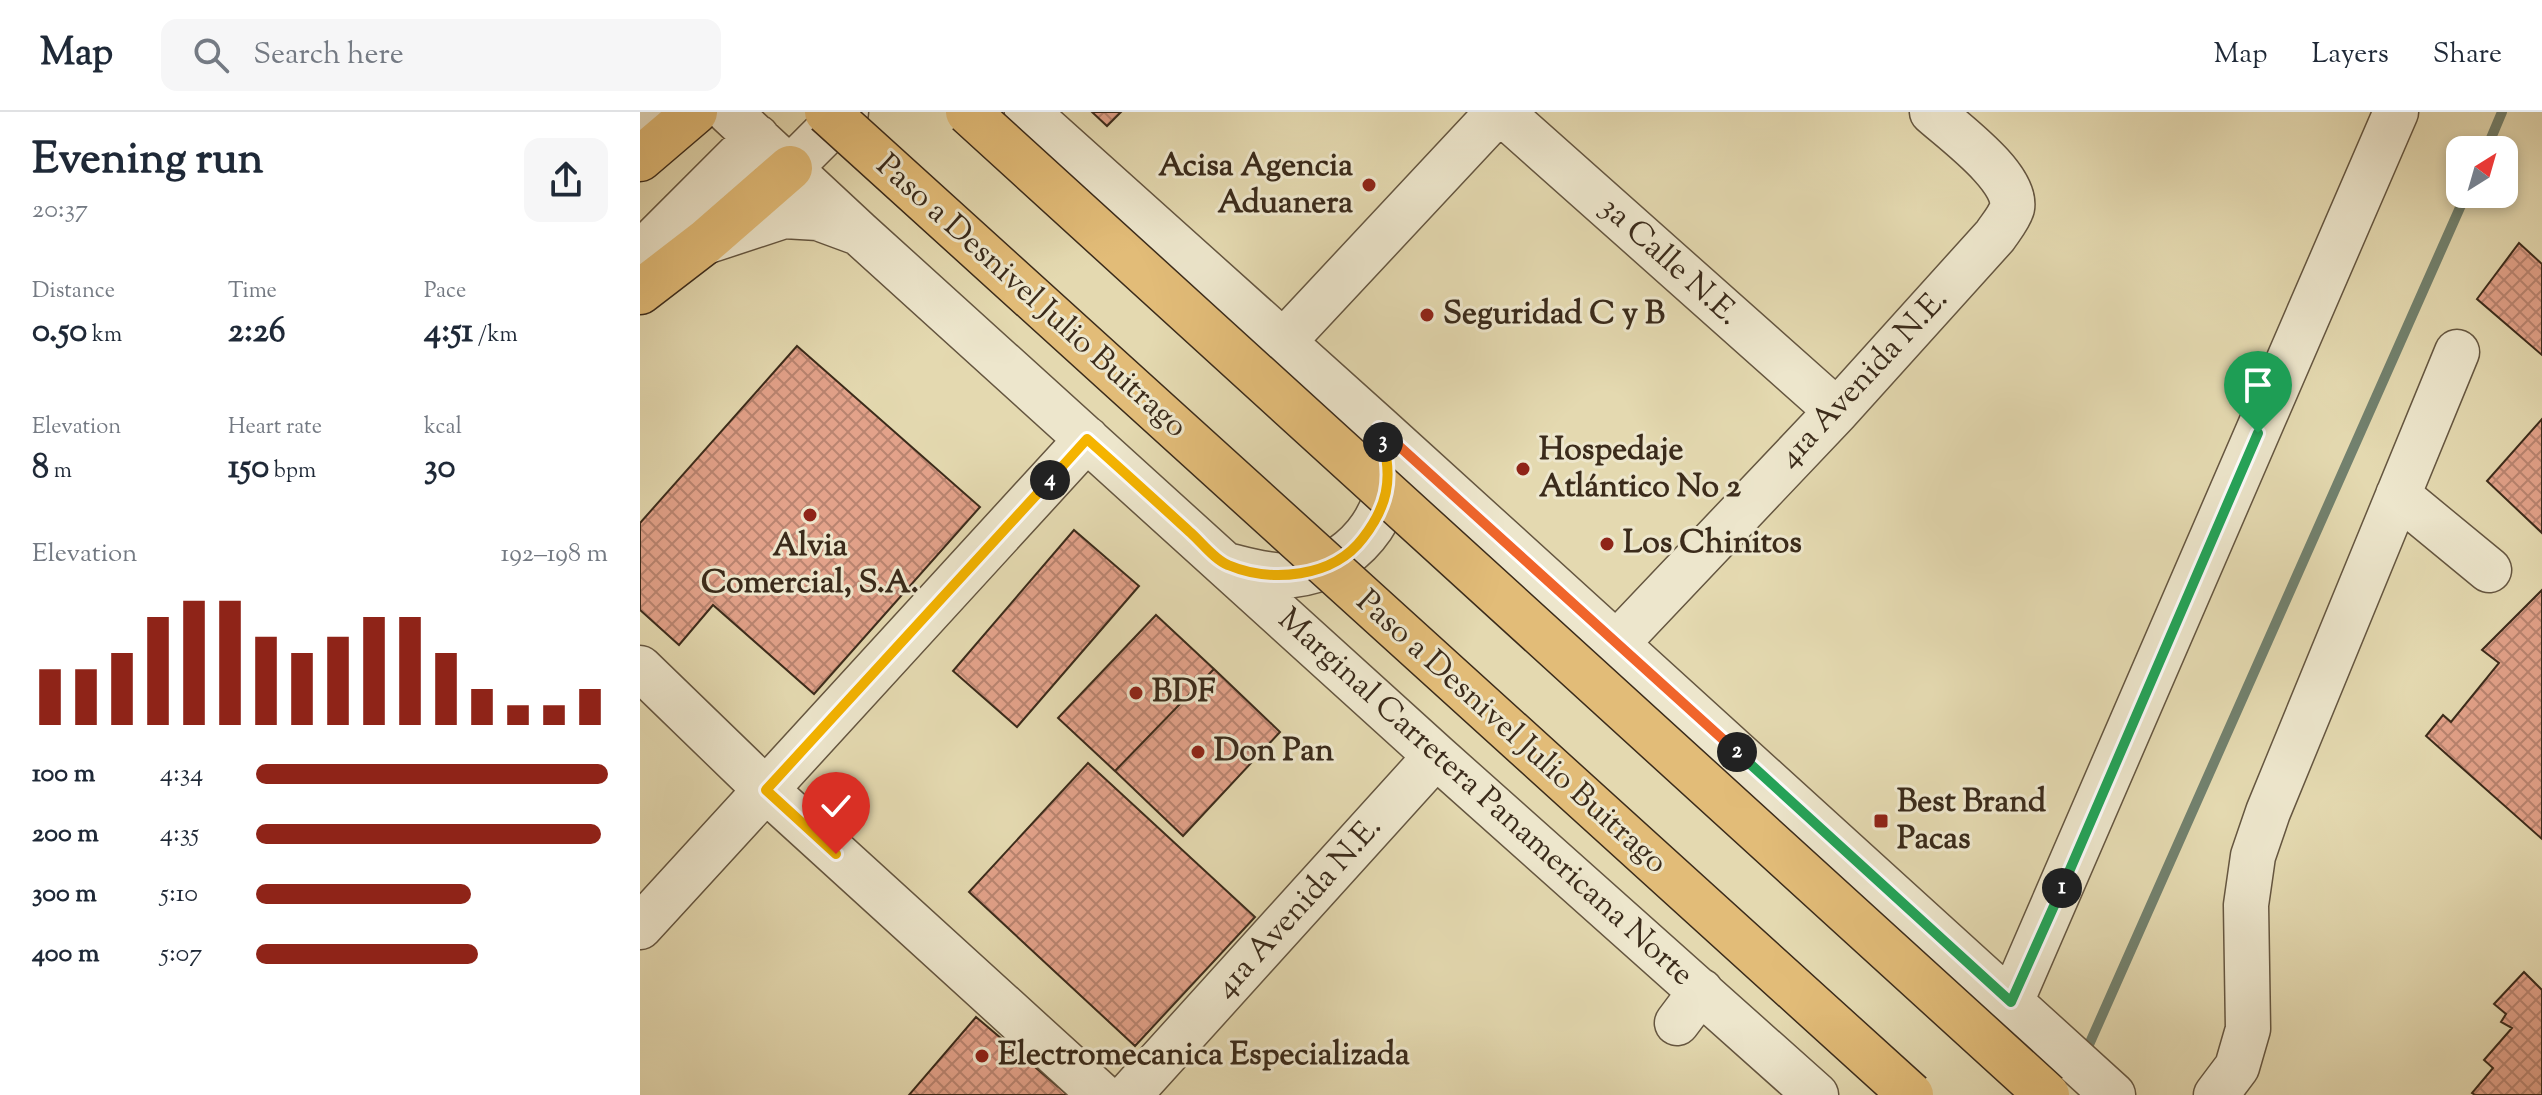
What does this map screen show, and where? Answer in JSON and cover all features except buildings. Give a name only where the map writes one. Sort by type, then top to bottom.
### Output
[{"type":"main road","points":[[640,159],[695,112]]},
{"type":"main road","name":"Paso a Desnivel Julio Buitrago","points":[[827,112],[1911,1095]]},
{"type":"main road","points":[[968,112],[2047,1095]]},
{"type":"main road","points":[[640,292],[705,242],[790,168]]},
{"type":"street","points":[[640,151],[650,112]]},
{"type":"street","points":[[790,168],[846,112]]},
{"type":"street","points":[[1027,112],[1284,341],[2091,1075]]},
{"type":"street","points":[[1284,341],[1500,112]]},
{"type":"street","name":"3a Calle N.E.","points":[[1500,112],[1837,411]]},
{"type":"street","name":"41a Avenida N.E.","points":[[1617,643],[1837,411],[2003,225],[2012,208],[2012,193],[1999,173],[1932,112]]},
{"type":"street","points":[[2011,1002],[2396,112]]},
{"type":"street","points":[[640,254],[743,125]]},
{"type":"street","name":"Marginal Carretera Panamericana Norte","points":[[743,125],[1436,756],[1689,1007],[1793,1088]]},
{"type":"street","points":[[705,242],[784,216],[818,218],[859,233]]},
{"type":"street","points":[[2216,1095],[2237,1067],[2248,1029],[2246,905],[2253,856],[2268,812],[2457,352]]},
{"type":"street","points":[[1226,565],[1264,574],[1296,575],[1336,562],[1358,546],[1373,525],[1388,491],[1388,462],[1379,428]]},
{"type":"street","points":[[640,927],[1087,439]]},
{"type":"street","points":[[2398,495],[2489,570]]},
{"type":"street","points":[[640,668],[766,790],[1101,1095]]},
{"type":"street","name":"41a Avenida N.E.","points":[[1129,1095],[1436,756]]},
{"type":"waterway","points":[[2492,136],[2502,112]]},
{"type":"waterway","points":[[2084,1056],[2460,208]]},
{"type":"place","name":"Acisa Agencia Aduanera","points":[[1369,185]]},
{"type":"place","name":"Seguridad C y B","points":[[1427,315]]},
{"type":"place","name":"Hospedaje Atlántico No 2","points":[[1523,469]]},
{"type":"place","name":"Alvia Comercial, S.A.","points":[[810,515]]},
{"type":"place","name":"Los Chinitos","points":[[1607,544]]},
{"type":"place","name":"BDF","points":[[1136,693]]},
{"type":"place","name":"Don Pan","points":[[1198,752]]},
{"type":"place","name":"Best Brand Pacas","points":[[1881,821]]},
{"type":"place","name":"Electromecanica Especializada","points":[[982,1056]]},
{"type":"route","points":[[836,854],[766,790],[1087,439],[1226,565],[1264,574],[1296,575],[1336,562],[1358,546],[1373,525],[1388,491],[1388,462],[1379,428],[2011,1002],[2258,433]]}]
